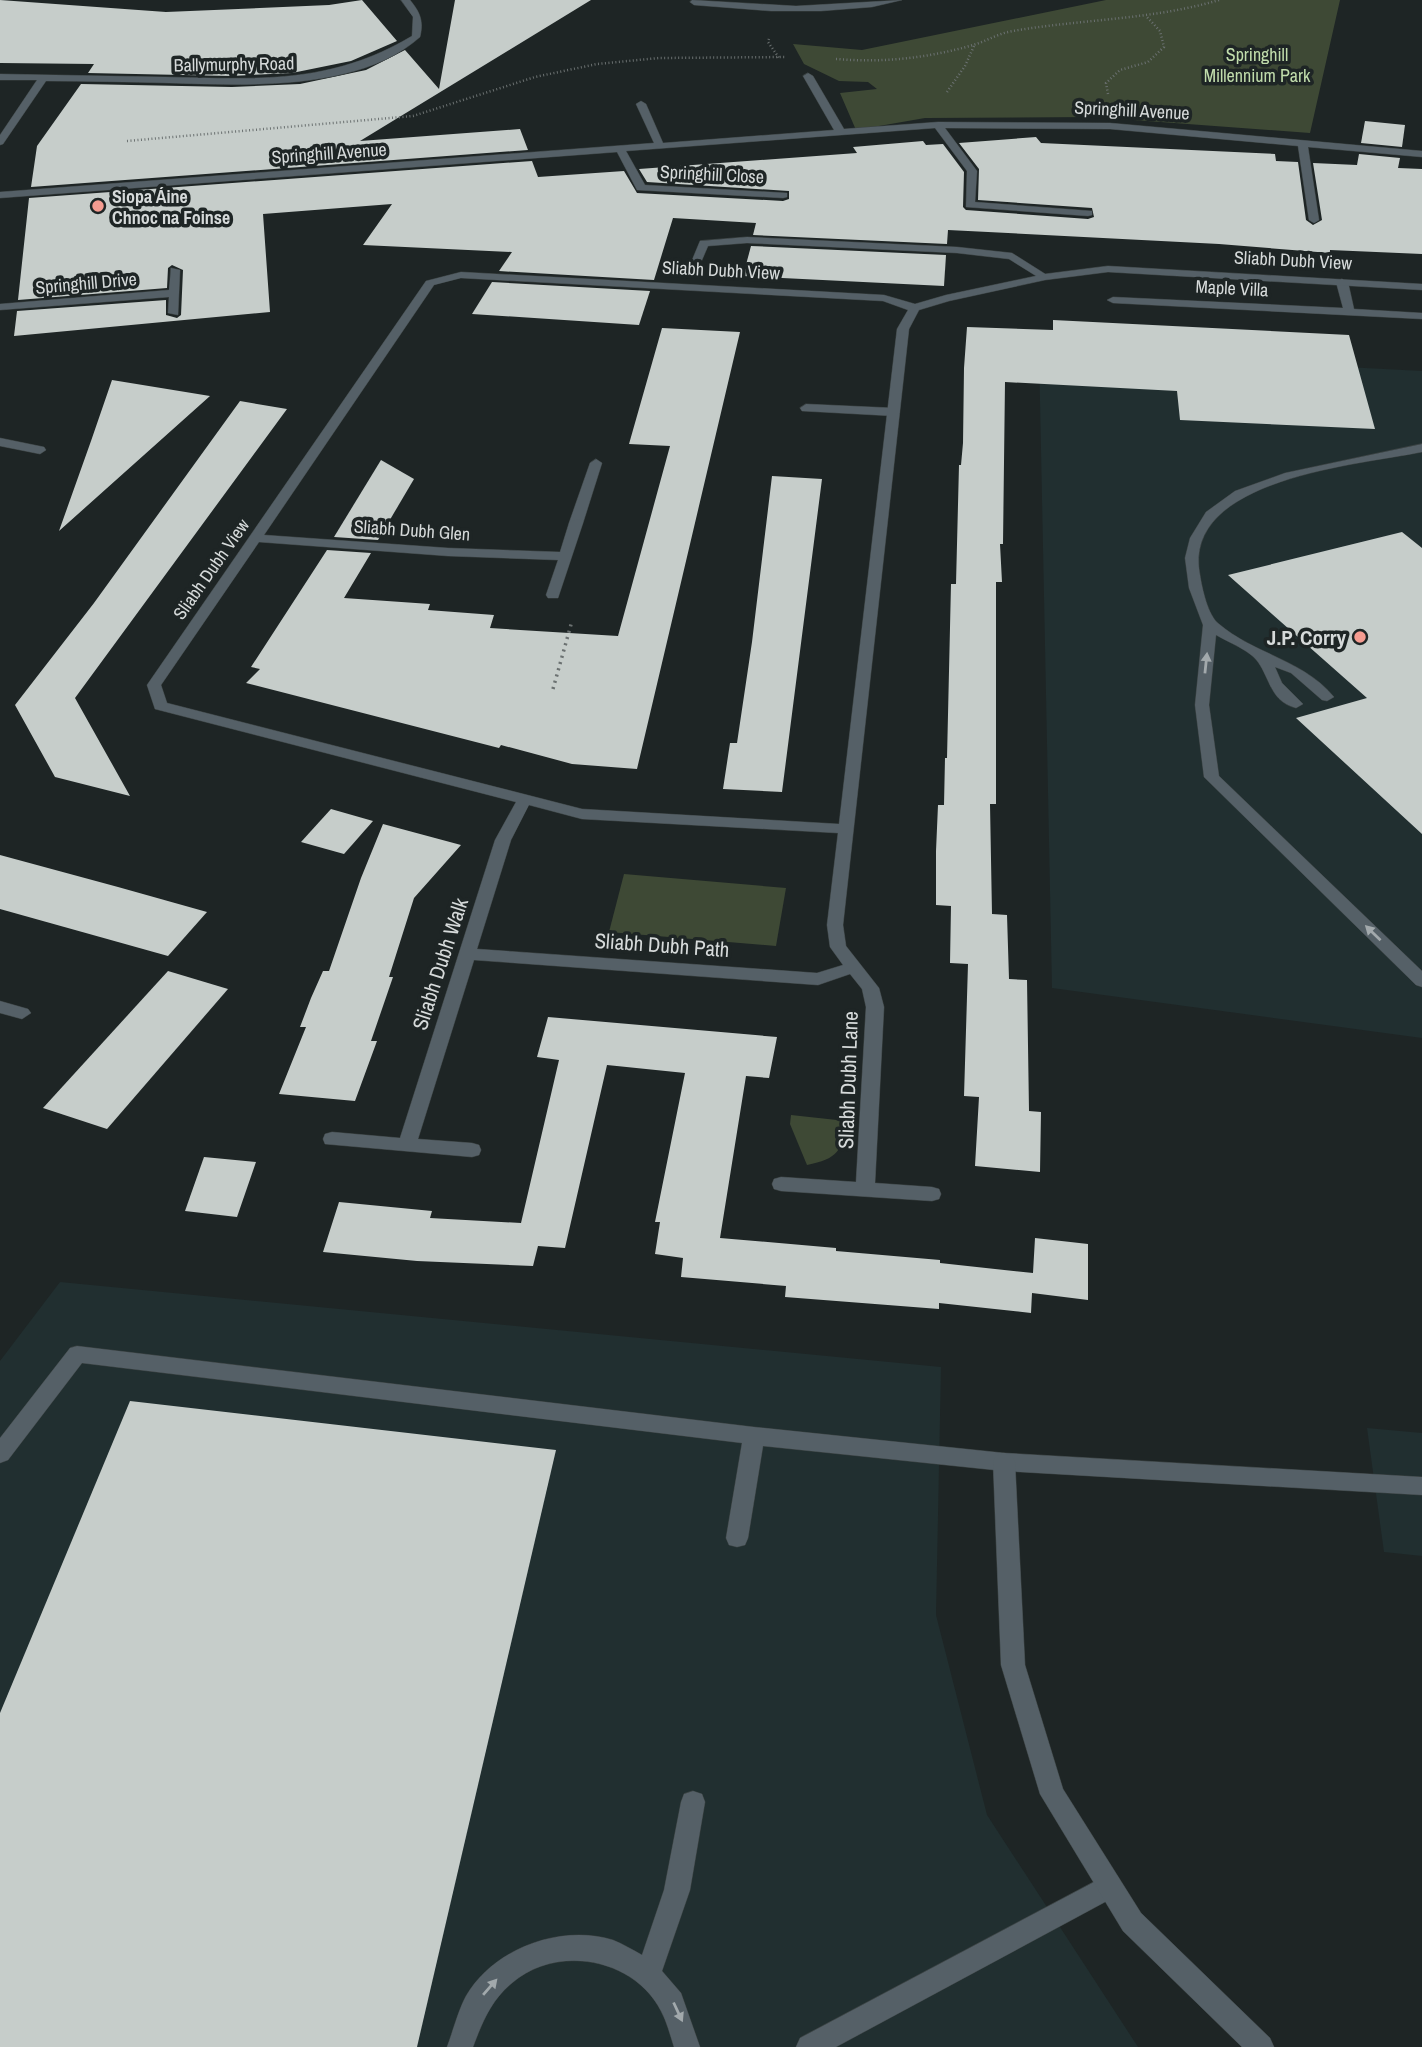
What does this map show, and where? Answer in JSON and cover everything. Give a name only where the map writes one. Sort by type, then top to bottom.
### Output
[{"type":"street","name":"Ballymurphy Road","points":[[0,77],[274,81],[341,72],[376,62],[416,37],[419,21],[416,11],[405,0]]},
{"type":"street","points":[[694,2],[771,10],[832,9],[898,0]]},
{"type":"street","points":[[808,76],[840,131]]},
{"type":"street","points":[[0,142],[43,78]]},
{"type":"street","points":[[641,104],[660,146]]},
{"type":"street","points":[[938,125],[972,170],[970,205],[1088,213]]},
{"type":"street","name":"Springhill Avenue","points":[[0,195],[938,125],[1110,125],[1422,154]]},
{"type":"street","points":[[1302,142],[1314,220]]},
{"type":"street","name":"Springhill Close","points":[[620,149],[641,188],[783,195]]},
{"type":"street","points":[[695,265],[704,243],[747,240],[957,250],[1012,256],[1045,277]]},
{"type":"street","name":"Sliabh Dubh View","points":[[844,829],[582,814],[160,706],[154,685],[430,283],[461,275],[884,298],[915,308],[946,298],[1045,277],[1108,269],[1422,287]]},
{"type":"street","points":[[174,270],[174,313]]},
{"type":"street","points":[[1342,282],[1349,312]]},
{"type":"street","name":"Springhill Drive","points":[[0,307],[174,293]]},
{"type":"street","name":"Maple Villa","points":[[1113,300],[1422,316]]},
{"type":"street","points":[[844,829],[903,329],[915,308]]},
{"type":"street","points":[[806,408],[894,412]]},
{"type":"street","points":[[0,442],[40,450]]},
{"type":"street","points":[[1422,448],[1303,473],[1253,488],[1215,509],[1193,548],[1192,574],[1210,625],[1202,705],[1212,777],[1422,981]]},
{"type":"street","points":[[553,595],[596,463]]},
{"type":"street","name":"Sliabh Dubh Glen","points":[[256,538],[448,552],[566,556]]},
{"type":"street","points":[[1210,625],[1264,658],[1296,670],[1327,697]]},
{"type":"street","points":[[1264,658],[1275,685],[1296,704]]},
{"type":"street","name":"Sliabh Dubh Walk","points":[[407,1144],[503,840],[524,801]]},
{"type":"street","name":"Sliabh Dubh Lane","points":[[844,829],[835,925],[838,947],[870,988],[875,1007],[865,1189]]},
{"type":"street","name":"Sliabh Dubh Path","points":[[467,954],[818,979],[852,968]]},
{"type":"street","points":[[0,1007],[22,1013]]},
{"type":"street","points":[[332,1139],[472,1150]]},
{"type":"street","points":[[781,1184],[932,1194]]},
{"type":"street","points":[[0,1454],[77,1354],[754,1436],[1004,1462],[1422,1486]]},
{"type":"street","points":[[737,1538],[754,1436]]},
{"type":"street","points":[[1004,1462],[1013,1665],[1052,1794],[1132,1922],[1262,2047]]},
{"type":"street","points":[[649,1972],[677,1890],[693,1802]]},
{"type":"street","points":[[809,2047],[1109,1886]]},
{"type":"street","points":[[460,2047],[463,2032],[478,2001],[500,1976],[528,1957],[559,1948],[591,1946],[623,1955],[649,1972],[670,1995],[683,2023],[687,2047]]},
{"type":"path","points":[[834,59],[901,60],[975,45],[1010,30],[1146,16],[1186,10],[1219,0]]},
{"type":"path","points":[[771,10],[768,42],[795,72],[808,76]]},
{"type":"path","points":[[1110,125],[1110,102],[1106,83],[1120,70],[1148,62],[1164,47],[1160,31],[1146,16]]},
{"type":"path","points":[[900,128],[912,115],[950,90],[975,45]]},
{"type":"path","points":[[127,141],[413,116],[446,110],[533,77],[637,60],[788,57]]},
{"type":"path","points":[[553,595],[572,619],[553,689]]},
{"type":"shaded area","points":[[1039,351],[1422,371],[1422,1038],[1052,988]]},
{"type":"shaded area","points":[[60,1282],[941,1367],[936,1615],[987,1815],[1138,2047],[0,2047],[0,1361]]},
{"type":"shaded area","points":[[1367,1428],[1422,1433],[1422,1556],[1384,1552]]},
{"type":"green space","name":"Springhill Millennium Park","points":[[1106,0],[1340,0],[1310,133],[1093,117],[925,118],[856,130],[840,93],[877,89],[868,82],[839,81],[804,64],[793,44],[862,50]]},
{"type":"green space","points":[[624,874],[786,888],[776,946],[609,932]]},
{"type":"green space","points":[[791,1115],[846,1121],[843,1140],[837,1152],[825,1160],[807,1165],[790,1124]]},
{"type":"building","points":[[0,0],[166,12],[329,5],[362,0],[397,41],[351,61],[292,73],[231,76],[88,73],[94,64],[0,63]]},
{"type":"building","points":[[455,0],[591,0],[360,141],[520,129],[528,150],[31,187],[37,146],[81,84],[232,87],[300,84],[366,70],[405,50],[439,89]]},
{"type":"building","points":[[1365,121],[1405,125],[1402,147],[1361,143]]},
{"type":"building","points":[[1036,137],[1041,143],[1275,154],[1276,161],[1298,162],[1306,220],[1313,225],[1322,220],[1313,163],[1357,165],[1359,154],[1400,158],[1398,168],[1422,169],[1422,254],[1330,250],[1330,253],[1219,244],[948,230],[947,244],[753,235],[756,223],[673,218],[654,280],[499,271],[512,252],[363,245],[392,204],[263,214],[270,312],[14,336],[17,311],[166,300],[166,315],[177,318],[181,315],[183,270],[172,265],[168,268],[167,288],[18,300],[29,198],[532,161],[538,177],[624,171],[637,193],[783,201],[789,199],[789,191],[647,182],[639,169],[857,153],[853,147],[923,141],[926,145],[943,144],[964,172],[963,207],[966,210],[1088,219],[1094,217],[1092,208],[978,200],[979,169],[959,143]]},
{"type":"building","points":[[751,246],[946,255],[944,286],[743,276]]},
{"type":"building","points":[[492,282],[650,291],[639,325],[472,314]]},
{"type":"building","points":[[1053,320],[1349,335],[1375,429],[1180,420],[1177,391],[1005,382],[1003,544],[1000,544],[1002,582],[996,582],[996,804],[990,804],[992,914],[1007,915],[1009,979],[1027,980],[1029,1111],[1041,1112],[1040,1172],[975,1166],[979,1097],[964,1096],[968,964],[950,963],[951,906],[936,905],[936,851],[938,805],[944,805],[947,758],[951,584],[956,584],[967,327],[1053,330]]},
{"type":"building","points":[[662,328],[740,332],[637,769],[572,764],[501,745],[499,748],[246,683],[260,669],[251,667],[327,550],[371,553],[344,598],[430,604],[428,610],[494,615],[490,628],[618,636],[670,446],[629,444]]},
{"type":"building","points":[[112,380],[210,396],[59,531],[91,441]]},
{"type":"building","points":[[240,401],[287,409],[75,698],[130,796],[55,777],[15,705],[94,603]]},
{"type":"building","points":[[381,460],[414,479],[378,540],[334,537]]},
{"type":"building","points":[[772,476],[822,479],[782,792],[723,789],[730,743],[737,743]]},
{"type":"building","name":"J.P. Corry","points":[[1402,532],[1422,548],[1422,834],[1296,718],[1367,698],[1228,575]]},
{"type":"building","points":[[331,809],[373,821],[344,854],[301,842]]},
{"type":"building","points":[[383,824],[461,845],[414,898],[389,977],[393,977],[371,1041],[377,1041],[355,1101],[279,1094],[306,1027],[300,1027],[311,998],[323,971],[329,971]]},
{"type":"building","points":[[0,855],[207,912],[168,956],[0,909]]},
{"type":"building","points":[[168,971],[228,989],[107,1129],[43,1108]]},
{"type":"building","points":[[548,1017],[777,1037],[769,1078],[746,1076],[720,1238],[836,1248],[836,1251],[940,1260],[940,1263],[1033,1273],[1035,1238],[1088,1244],[1088,1300],[1032,1293],[1031,1313],[939,1303],[939,1309],[785,1297],[786,1286],[681,1277],[683,1258],[655,1254],[660,1222],[655,1222],[685,1073],[607,1065],[565,1248],[538,1246],[533,1266],[417,1261],[323,1252],[339,1202],[432,1211],[430,1218],[521,1223],[559,1060],[537,1057]]},
{"type":"building","points":[[204,1157],[256,1162],[237,1217],[185,1211]]},
{"type":"building","points":[[130,1401],[556,1450],[417,2047],[0,2047],[0,1713]]},
{"type":"place","name":"Siopa Áine Chnoc na Foinse","points":[[98,206]]},
{"type":"place","name":"J.P. Corry","points":[[1360,637]]}]
